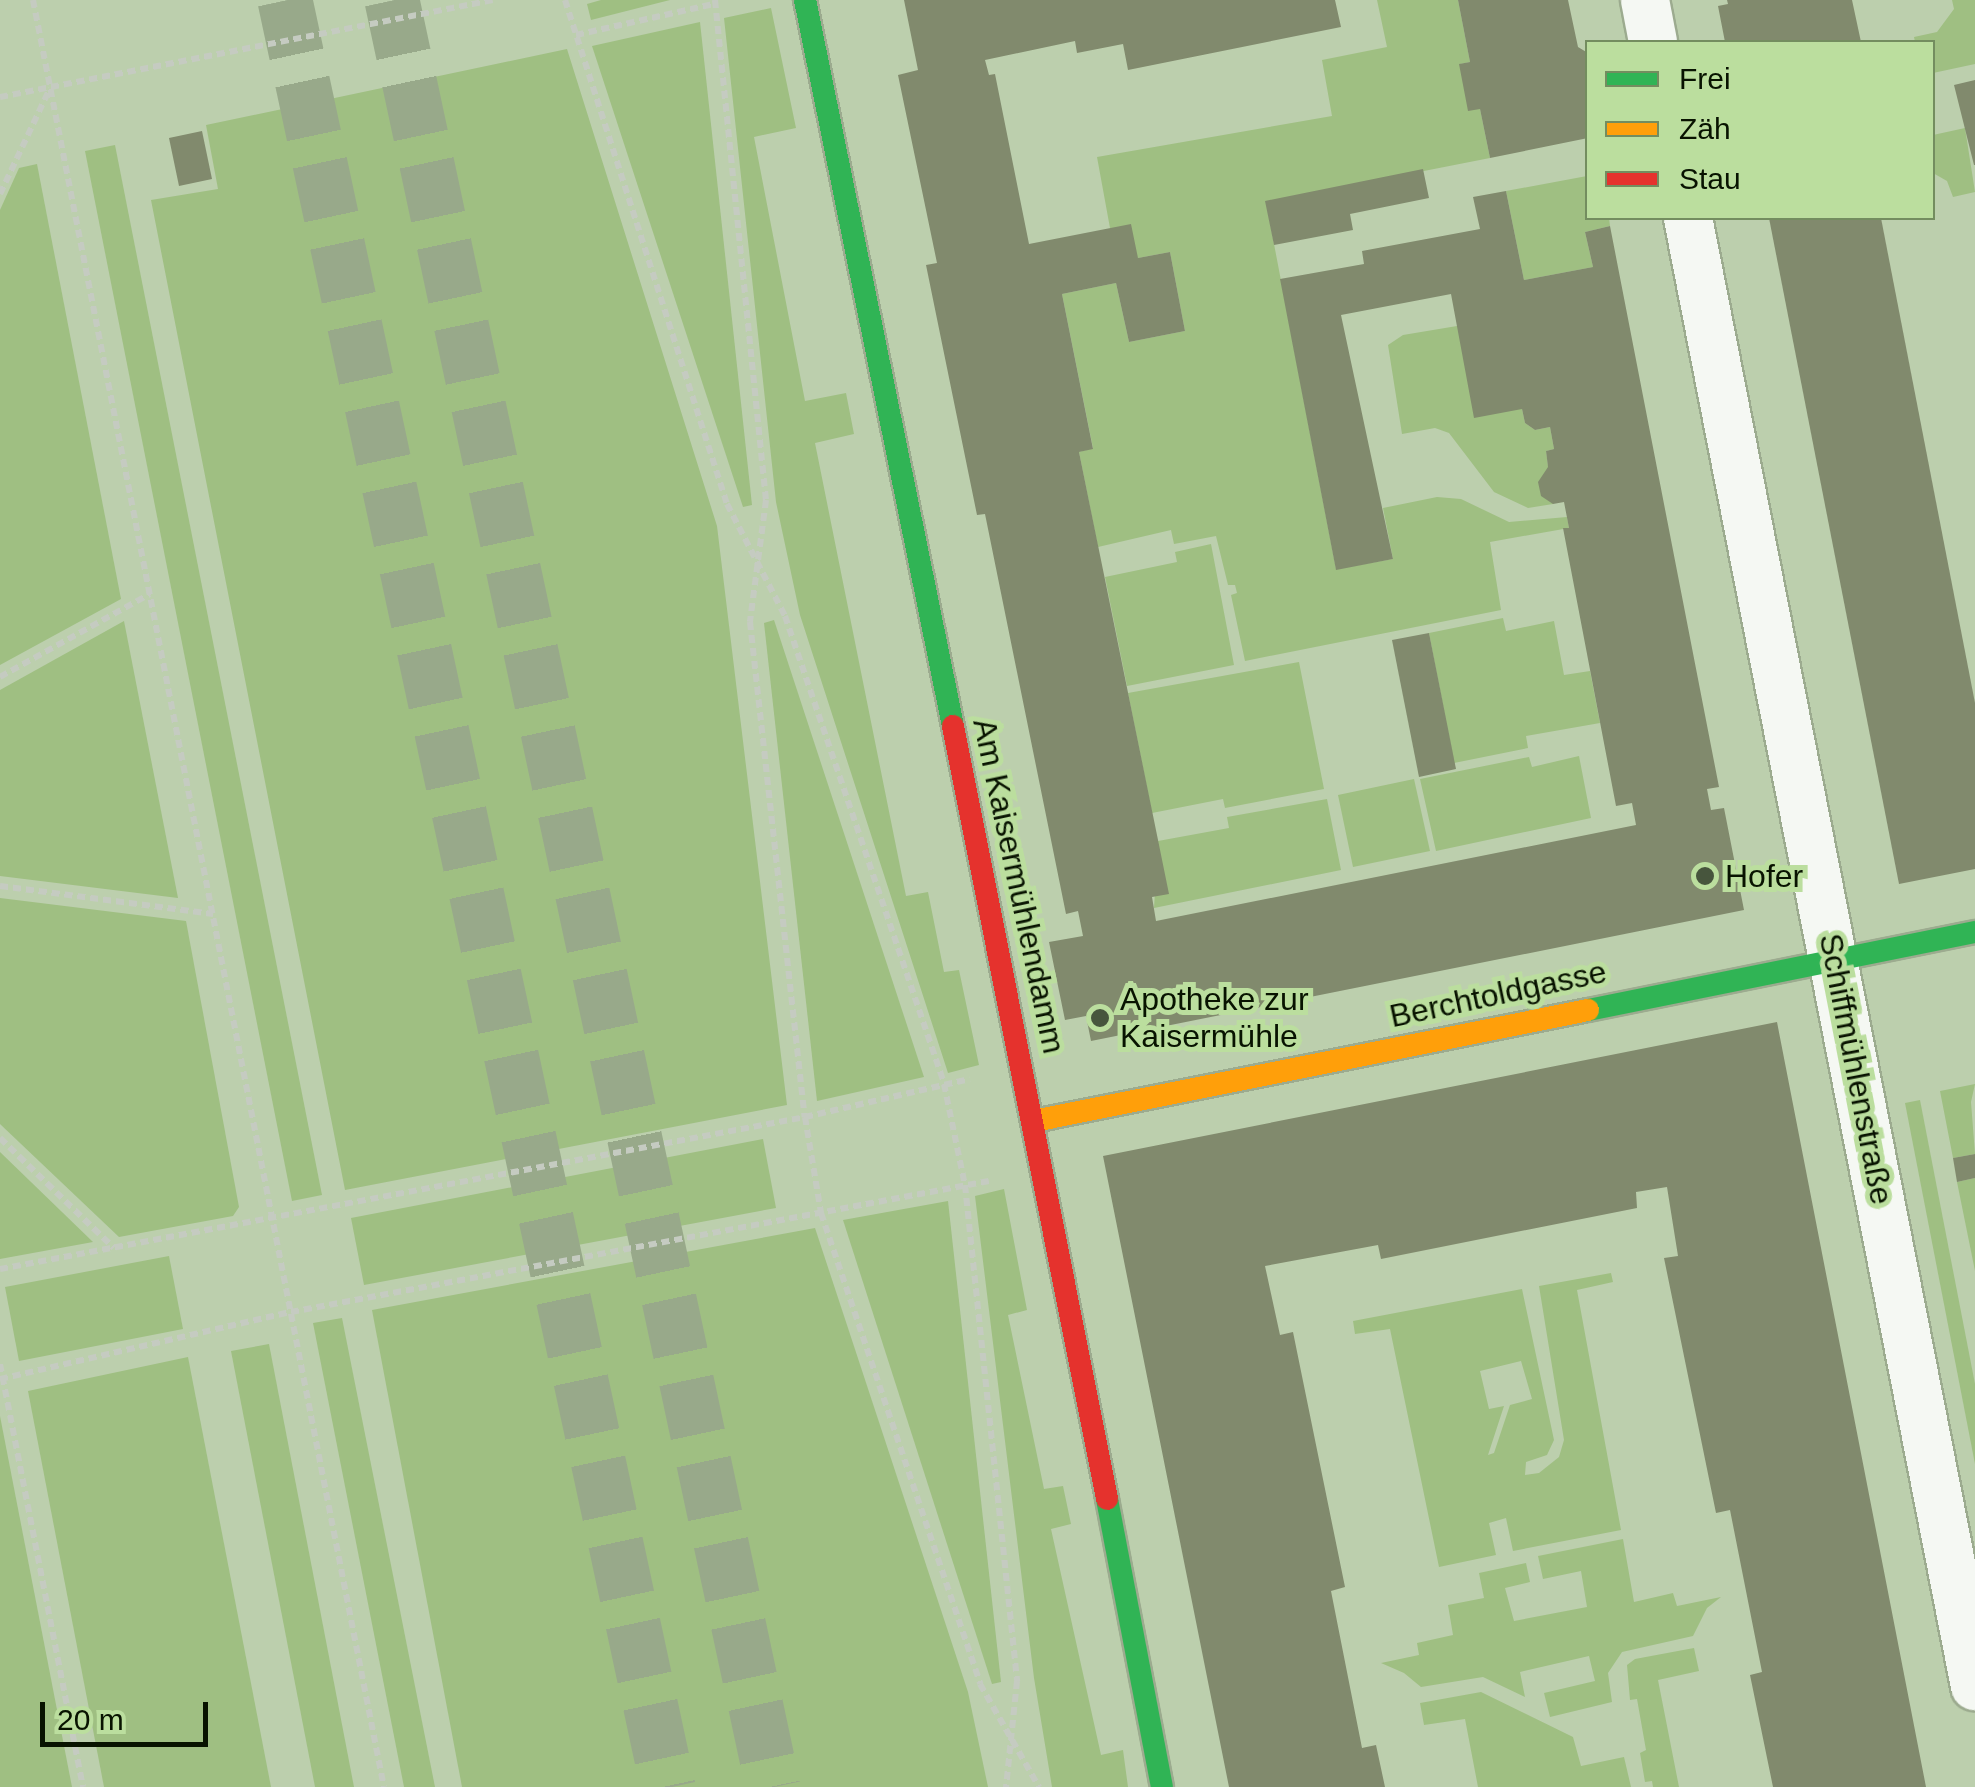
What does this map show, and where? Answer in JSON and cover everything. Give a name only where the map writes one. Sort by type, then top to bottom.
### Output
[{"type":"street","name":"Am Kaisermühlendamm","points":[[806,0],[1034,1121],[1162,1787]]},
{"type":"street","points":[[1644,0],[1653,40]]},
{"type":"street","name":"Schiffmühlenstraße","points":[[1688,220],[1975,1686]]},
{"type":"street","name":"Berchtoldgasse","points":[[1034,1121],[1975,932]]},
{"type":"path","points":[[33,0],[384,1787]]},
{"type":"path","points":[[0,97],[493,0]]},
{"type":"path","points":[[565,0],[727,504],[785,616],[944,1084],[965,1184],[1017,1681],[1006,1787]]},
{"type":"path","points":[[576,35],[715,2],[766,500],[750,622],[805,1117],[821,1213],[980,1684],[1039,1787]]},
{"type":"path","points":[[0,194],[51,87]]},
{"type":"path","points":[[0,677],[150,594]]},
{"type":"path","points":[[0,886],[213,914]]},
{"type":"path","points":[[0,1269],[805,1117],[982,1078]]},
{"type":"path","points":[[0,1138],[114,1249]]},
{"type":"path","points":[[1,1379],[291,1312],[1002,1178]]},
{"type":"path","points":[[0,1364],[83,1787]]},
{"type":"green space","points":[[601,0],[670,0],[591,20],[587,4]]},
{"type":"green space","points":[[1377,0],[1458,0],[1470,62],[1460,64],[1480,109],[1490,158],[1266,202],[1336,569],[1393,559],[1383,508],[1437,497],[1461,499],[1509,522],[1567,517],[1569,528],[1490,542],[1501,610],[1245,661],[1231,595],[1237,593],[1235,585],[1228,585],[1216,536],[1174,544],[1171,530],[1098,547],[1079,452],[1093,448],[1062,294],[1116,283],[1129,342],[1185,331],[1170,252],[1138,258],[1110,228],[1097,157],[1332,116],[1322,60],[1387,47]]},
{"type":"green space","points":[[1952,0],[1975,0],[1975,64],[1935,73],[1935,40],[1914,37],[1937,32],[1954,9]]},
{"type":"green space","points":[[771,8],[796,128],[754,137],[805,401],[846,393],[854,434],[815,443],[906,896],[928,892],[944,972],[959,970],[979,1065],[948,1073],[800,615],[776,502],[724,18]]},
{"type":"green space","points":[[700,22],[752,505],[743,507],[592,46]]},
{"type":"green space","points":[[567,49],[717,526],[787,1105],[345,1190],[151,200],[218,189],[206,125]]},
{"type":"green space","points":[[1965,128],[1975,192],[1953,197],[1947,181],[1935,174],[1935,135]]},
{"type":"green space","points":[[115,145],[322,1195],[292,1201],[85,151]]},
{"type":"green space","points":[[37,164],[121,599],[0,665],[0,210],[19,168]]},
{"type":"green space","points":[[1585,176],[1585,220],[1609,220],[1610,226],[1585,232],[1593,267],[1524,280],[1506,191]]},
{"type":"green space","points":[[1457,326],[1522,409],[1525,423],[1535,430],[1550,427],[1554,449],[1546,451],[1553,504],[1528,508],[1494,492],[1449,433],[1435,428],[1402,434],[1388,345],[1403,335]]},
{"type":"green space","points":[[1211,544],[1234,665],[1127,686],[1105,577],[1177,562],[1175,552]]},
{"type":"green space","points":[[1503,618],[1506,631],[1554,621],[1564,675],[1590,671],[1600,723],[1526,736],[1528,748],[1454,763],[1429,633]]},
{"type":"green space","points":[[774,620],[924,1077],[817,1101],[764,623]]},
{"type":"green space","points":[[124,621],[178,898],[0,876],[0,690]]},
{"type":"green space","points":[[1299,662],[1324,789],[1225,808],[1223,799],[1152,813],[1128,693]]},
{"type":"green space","points":[[1579,756],[1591,818],[1436,851],[1420,779],[1529,757],[1532,767]]},
{"type":"green space","points":[[1414,779],[1430,851],[1353,867],[1338,795]]},
{"type":"green space","points":[[1327,799],[1341,870],[1154,908],[1158,841],[1229,828],[1227,817]]},
{"type":"green space","points":[[0,898],[186,921],[239,1207],[233,1216],[119,1237],[0,1124]]},
{"type":"green space","points":[[1975,1084],[1971,1102],[1975,1154],[1953,1158],[1940,1091]]},
{"type":"green space","points":[[1920,1100],[1975,1384],[1975,1464],[1905,1103]]},
{"type":"green space","points":[[763,1139],[776,1208],[364,1285],[351,1218]]},
{"type":"green space","points":[[0,1152],[93,1242],[0,1259]]},
{"type":"green space","points":[[1975,1178],[1975,1271],[1957,1182]]},
{"type":"green space","points":[[1004,1189],[1027,1310],[1008,1315],[1044,1489],[1063,1486],[1071,1524],[1051,1529],[1101,1755],[1123,1750],[1128,1787],[1052,1787],[1034,1678],[975,1196]]},
{"type":"green space","points":[[948,1201],[1001,1682],[992,1684],[843,1220]]},
{"type":"green space","points":[[815,1228],[968,1692],[988,1787],[462,1787],[372,1310]]},
{"type":"green space","points":[[169,1256],[183,1329],[19,1361],[5,1287]]},
{"type":"green space","points":[[1611,1273],[1613,1282],[1577,1290],[1621,1530],[1513,1551],[1506,1518],[1489,1523],[1496,1555],[1439,1567],[1390,1329],[1355,1334],[1353,1321],[1522,1289],[1554,1440],[1547,1455],[1526,1462],[1525,1475],[1539,1473],[1559,1457],[1564,1440],[1539,1286]],"holes":[[[1521,1361],[1532,1399],[1510,1405],[1494,1453],[1488,1455],[1504,1406],[1489,1409],[1480,1371]]]},
{"type":"green space","points":[[342,1318],[435,1787],[404,1787],[313,1323]]},
{"type":"green space","points":[[269,1344],[354,1787],[315,1787],[231,1351]]},
{"type":"green space","points":[[188,1357],[271,1787],[104,1787],[28,1391]]},
{"type":"green space","points":[[0,1416],[72,1787],[0,1787]]},
{"type":"green space","points":[[1623,1539],[1634,1602],[1673,1593],[1677,1606],[1721,1597],[1707,1608],[1693,1636],[1622,1652],[1608,1673],[1612,1702],[1550,1717],[1544,1693],[1595,1681],[1589,1656],[1520,1672],[1525,1697],[1483,1677],[1421,1687],[1404,1673],[1381,1663],[1419,1655],[1417,1643],[1453,1635],[1448,1605],[1484,1598],[1479,1573],[1526,1563],[1530,1582],[1505,1588],[1514,1621],[1587,1607],[1581,1571],[1543,1579],[1538,1556]]},
{"type":"green space","points":[[1694,1648],[1699,1671],[1658,1680],[1679,1787],[1653,1787],[1652,1781],[1645,1782],[1640,1753],[1646,1750],[1637,1699],[1630,1700],[1627,1665],[1635,1659]]},
{"type":"green space","points":[[1481,1692],[1573,1737],[1581,1766],[1624,1757],[1631,1787],[1478,1787],[1465,1719],[1424,1725],[1420,1703]]},
{"type":"building","points":[[904,0],[1335,0],[1341,27],[1128,70],[1123,44],[1077,53],[1075,41],[985,60],[989,75],[995,74],[1029,244],[1131,224],[1138,258],[1170,252],[1185,331],[1129,342],[1116,283],[1062,294],[1093,449],[1079,452],[1169,894],[1152,897],[1156,921],[1636,825],[1632,803],[1616,806],[1563,528],[1569,528],[1564,502],[1553,504],[1541,496],[1538,482],[1548,467],[1546,451],[1554,449],[1550,427],[1535,430],[1525,423],[1522,409],[1474,418],[1451,294],[1341,315],[1393,559],[1336,570],[1280,279],[1364,264],[1362,251],[1480,229],[1473,197],[1506,191],[1524,280],[1593,267],[1585,232],[1610,226],[1719,787],[1707,789],[1711,810],[1724,808],[1744,910],[1091,1041],[1086,1016],[1065,1020],[1049,942],[1083,936],[1078,911],[1066,914],[985,514],[977,515],[926,265],[937,263],[898,75],[918,70]]},
{"type":"building","points":[[1458,0],[1568,0],[1578,47],[1585,51],[1585,139],[1490,158],[1480,109],[1468,111],[1459,64],[1470,62]]},
{"type":"building","points":[[1727,0],[1852,0],[1861,40],[1725,40],[1718,6],[1728,4]]},
{"type":"building","points":[[1975,80],[1975,165],[1974,165],[1954,85]]},
{"type":"building","points":[[202,131],[212,179],[179,186],[169,138]]},
{"type":"building","points":[[1423,169],[1429,198],[1350,214],[1353,230],[1274,245],[1265,201]]},
{"type":"building","points":[[1769,220],[1881,220],[1975,703],[1975,869],[1899,884]]},
{"type":"building","points":[[1429,633],[1456,769],[1419,777],[1392,640]]},
{"type":"building","points":[[1777,1022],[1926,1787],[1773,1787],[1750,1675],[1762,1672],[1730,1510],[1716,1513],[1664,1258],[1678,1256],[1667,1187],[1636,1192],[1637,1208],[1381,1259],[1378,1245],[1265,1266],[1280,1335],[1293,1332],[1345,1587],[1331,1591],[1362,1748],[1376,1745],[1385,1787],[1229,1787],[1103,1156]]},
{"type":"building","points":[[1975,1154],[1975,1178],[1957,1182],[1953,1158]]},
{"type":"tunnel","points":[[285,0],[668,1787]]},
{"type":"tunnel","points":[[392,0],[773,1787]]},
{"type":"traffic: fast","points":[[805,0],[953,726]]},
{"type":"traffic: fast","points":[[1588,1010],[1975,932]]},
{"type":"traffic: fast","points":[[1107,1499],[1162,1787]]},
{"type":"traffic: slow","points":[[1034,1121],[1588,1010]]},
{"type":"traffic: jam","points":[[953,726],[1107,1499]]},
{"type":"place","name":"Hofer","points":[[1705,876]]},
{"type":"place","name":"Apotheke zur Kaisermühle","points":[[1100,1018]]}]
